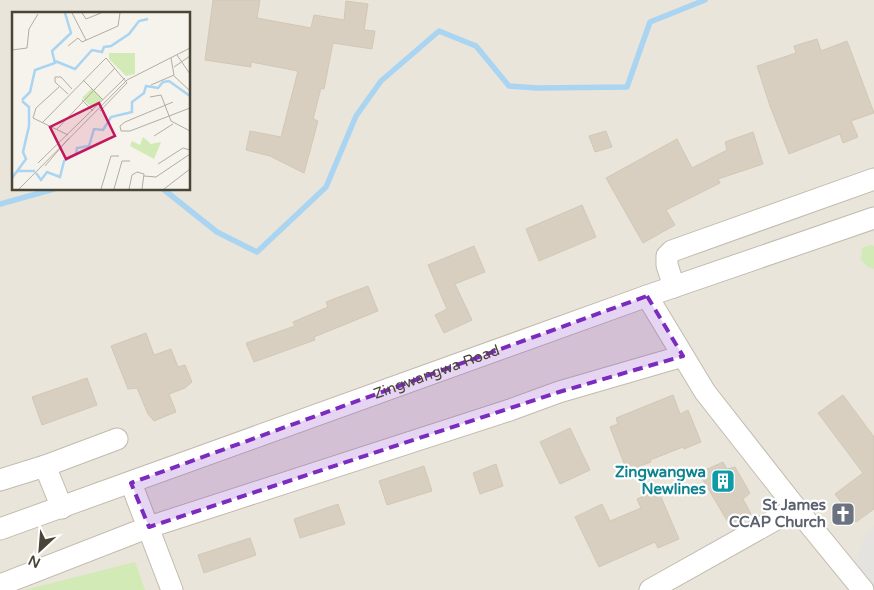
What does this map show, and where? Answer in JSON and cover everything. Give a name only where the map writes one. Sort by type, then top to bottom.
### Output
[{"type":"street","points":[[674,287],[667,265],[667,256],[672,251],[874,179]]},
{"type":"street","name":"Zingwangwa Road","points":[[0,529],[647,296],[874,218]]},
{"type":"street","points":[[647,296],[705,392],[863,590]]},
{"type":"street","points":[[0,585],[150,527],[559,392],[683,356]]},
{"type":"street","points":[[0,480],[117,440]]},
{"type":"street","points":[[44,466],[62,508]]},
{"type":"street","points":[[131,483],[150,527],[172,590]]},
{"type":"street","points":[[650,590],[796,508]]},
{"type":"highlighted area","points":[[647,296],[683,356],[559,392],[149,527],[131,483]]},
{"type":"shaded area","points":[[0,0],[874,0],[874,590],[0,590]]},
{"type":"shaded area","points":[[874,527],[874,590],[867,590],[852,570],[867,531]]},
{"type":"green space","points":[[874,246],[874,269],[868,267],[861,260],[862,248]]},
{"type":"green space","points":[[135,562],[145,590],[24,590]]},
{"type":"building","points":[[213,0],[260,0],[257,18],[311,28],[314,15],[344,20],[346,1],[368,4],[364,30],[375,31],[372,49],[333,43],[324,89],[321,88],[313,119],[318,121],[304,173],[270,156],[246,150],[250,131],[281,137],[298,71],[251,62],[251,67],[205,60]]},
{"type":"building","points":[[817,39],[821,51],[847,41],[874,113],[851,121],[858,137],[843,143],[840,134],[789,154],[757,66],[796,53],[794,46]]},
{"type":"building","points":[[606,131],[612,147],[595,152],[589,136]]},
{"type":"building","points":[[753,132],[763,164],[718,179],[720,183],[666,210],[675,225],[643,243],[606,178],[677,139],[692,168],[727,150],[725,142]]},
{"type":"building","points":[[582,205],[596,237],[539,261],[526,229]]},
{"type":"building","points":[[474,246],[485,272],[455,284],[472,320],[444,333],[435,315],[447,309],[428,265]]},
{"type":"building","points":[[368,286],[378,311],[314,337],[315,340],[254,362],[246,343],[295,326],[293,322],[328,307],[326,302]]},
{"type":"building","points":[[146,333],[154,355],[171,349],[178,367],[185,365],[192,382],[185,388],[169,394],[176,412],[154,421],[148,414],[137,388],[128,389],[111,346]]},
{"type":"building","points":[[87,378],[97,405],[42,425],[32,397]]},
{"type":"building","points":[[673,395],[680,414],[688,410],[701,442],[684,449],[683,447],[627,471],[610,427],[618,424],[616,418]]},
{"type":"building","points":[[843,395],[874,437],[874,509],[856,522],[835,494],[863,473],[818,413]]},
{"type":"building","points":[[570,428],[590,470],[560,484],[540,442]]},
{"type":"building","name":"Zingwangwa Newlines","points":[[723,462],[727,469],[735,467],[750,493],[743,499],[751,514],[729,524],[699,473]]},
{"type":"building","points":[[496,464],[503,486],[480,494],[473,473]]},
{"type":"building","points":[[424,466],[432,491],[387,505],[379,481]]},
{"type":"building","points":[[658,490],[679,539],[658,548],[655,542],[599,567],[575,517],[602,504],[610,521],[641,508],[637,499]]},
{"type":"building","points":[[338,504],[345,524],[300,538],[294,519]]},
{"type":"building","points":[[250,538],[256,555],[204,573],[198,555]]},
{"type":"waterway","points":[[164,190],[217,232],[257,252],[326,187],[356,116],[381,81],[439,31],[476,46],[509,86],[537,88],[627,87],[650,22],[705,0]]},
{"type":"waterway","points":[[0,204],[50,190]]},
{"type":"place","name":"Zingwangwa Newlines","points":[[723,481]]},
{"type":"place","name":"St James CCAP Church","points":[[843,514]]}]
